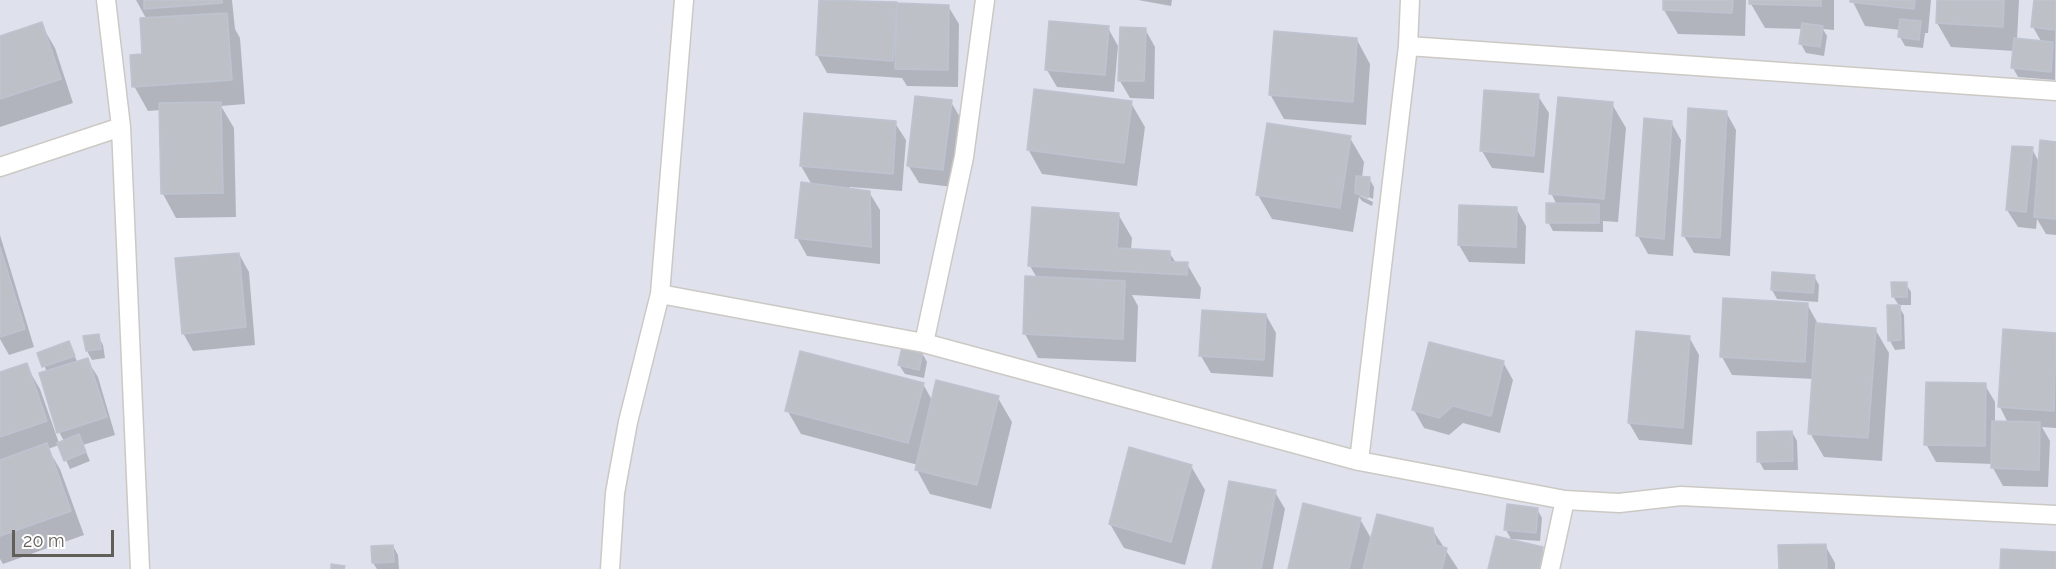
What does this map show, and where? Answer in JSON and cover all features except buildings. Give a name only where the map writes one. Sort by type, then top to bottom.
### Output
[{"type":"street","points":[[106,0],[122,128],[141,569]]},
{"type":"street","points":[[610,569],[615,493],[628,423],[660,294],[684,0]]},
{"type":"street","points":[[924,343],[964,157],[985,0]]},
{"type":"street","points":[[1359,461],[1408,46],[1410,0]]},
{"type":"street","points":[[1408,46],[2056,91]]},
{"type":"street","points":[[0,167],[122,128]]},
{"type":"street","points":[[660,294],[924,343],[1359,461],[1565,500],[1619,502],[1681,496],[2056,515]]},
{"type":"street","points":[[1551,569],[1565,500]]}]
